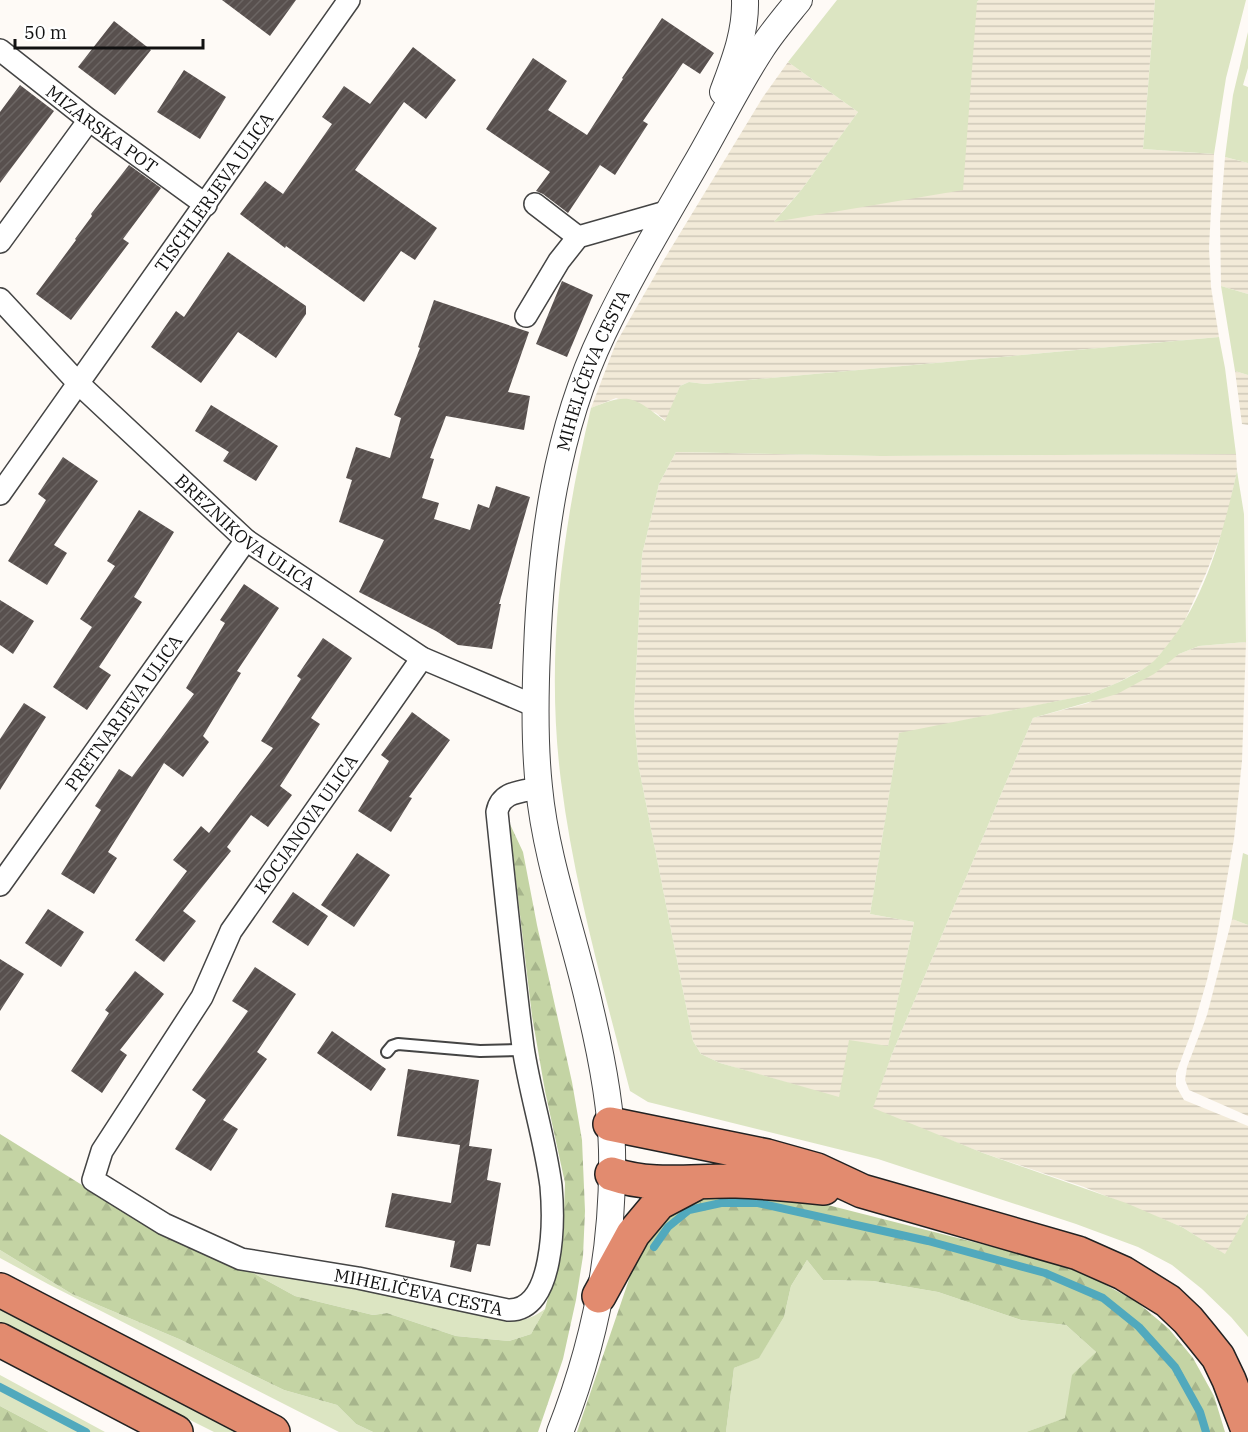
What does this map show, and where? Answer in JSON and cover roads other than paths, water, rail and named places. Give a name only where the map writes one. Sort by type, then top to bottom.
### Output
[{"type":"highway","points":[[610,1124],[767,1156],[817,1170],[862,1191],[1078,1253],[1123,1273],[1168,1301],[1188,1320],[1218,1357],[1229,1380],[1243,1424]]},
{"type":"highway","points":[[612,1174],[628,1180],[644,1182],[736,1181],[862,1191]]},
{"type":"highway","points":[[599,1296],[633,1234],[659,1203],[699,1182]]},
{"type":"highway","points":[[0,1290],[273,1432]]},
{"type":"highway","points":[[0,1340],[176,1432]]},
{"type":"street","name":"TISCHLERJEVA ULICA","points":[[0,494],[350,0]]},
{"type":"street","points":[[697,162],[742,37],[745,0]]},
{"type":"street","name":"MIHELIČEVA CESTA","points":[[560,1432],[578,1381],[604,1274],[612,1174],[610,1124],[603,1072],[590,1008],[552,857],[539,788],[535,706],[540,591],[562,446],[602,335],[669,211],[762,48],[799,0]]},
{"type":"street","name":"MIZARSKA POT","points":[[0,50],[89,120],[206,205]]},
{"type":"street","points":[[0,242],[89,120]]},
{"type":"street","points":[[535,204],[578,237]]},
{"type":"street","points":[[526,316],[559,261],[578,237],[669,211]]},
{"type":"street","name":"BREZNIKOVA ULICA","points":[[0,299],[79,384],[246,540],[422,658],[535,706]]},
{"type":"street","name":"PRETNARJEVA ULICA","points":[[0,885],[246,540]]},
{"type":"street","name":"KOCJANOVA ULICA","points":[[202,997],[231,931],[422,658]]},
{"type":"street","name":"MIHELIČEVA CESTA","points":[[202,997],[102,1151],[93,1180],[164,1224],[241,1259],[358,1278],[508,1310],[519,1311],[528,1306],[542,1284],[552,1238],[551,1187],[524,1050],[497,812],[499,802],[505,796],[539,788]]},
{"type":"lane","points":[[387,1052],[392,1046],[398,1044],[480,1051],[524,1050]]},
{"type":"waterway","points":[[654,1247],[668,1227],[689,1210],[721,1203],[758,1203],[928,1241],[1045,1273],[1103,1298],[1139,1327],[1175,1367],[1200,1412],[1206,1432]]},
{"type":"waterway","points":[[0,1387],[86,1432]]}]
